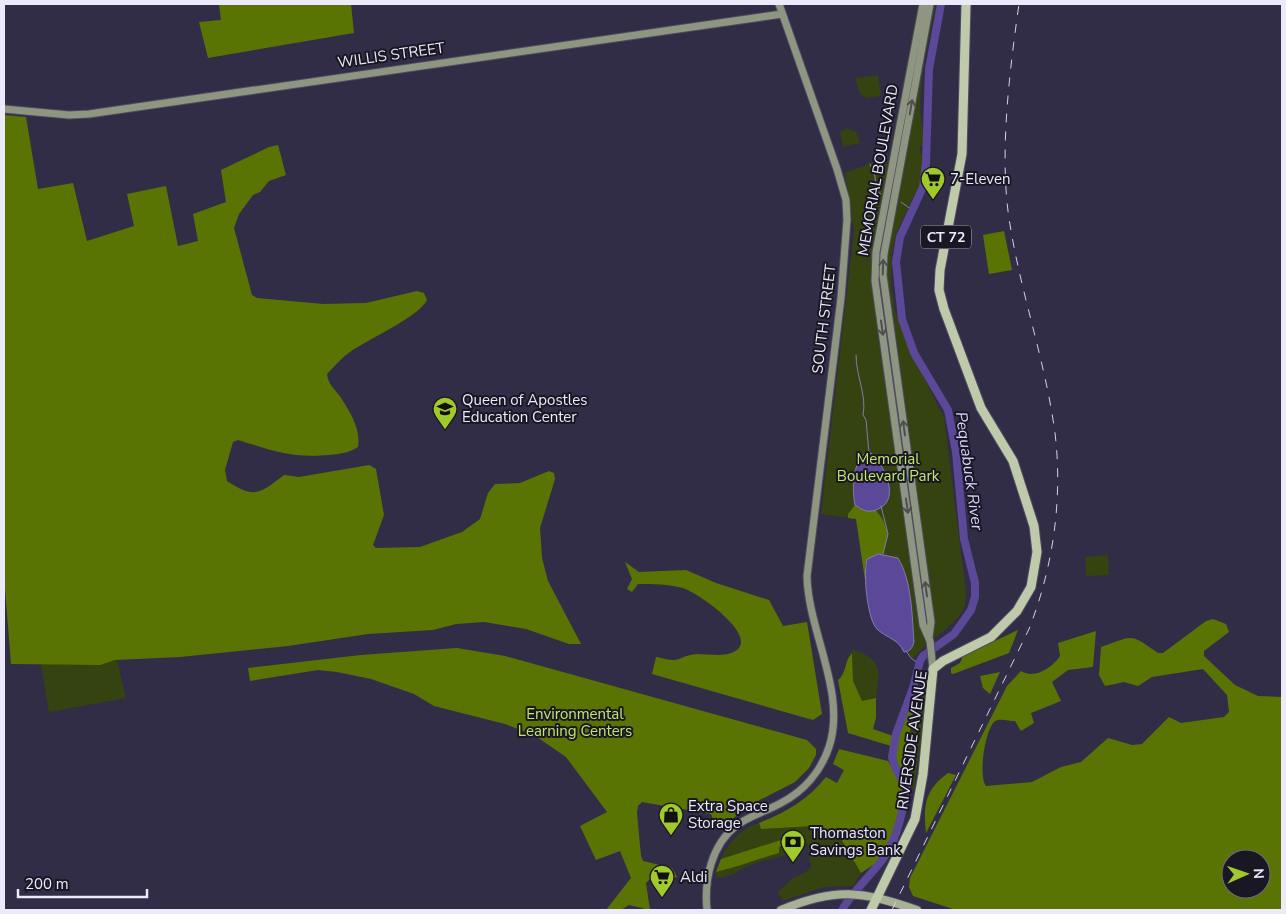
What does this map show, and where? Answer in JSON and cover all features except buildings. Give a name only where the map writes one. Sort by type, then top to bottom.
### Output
[{"type":"highway","name":"RIVERSIDE AVENUE","points":[[871,910],[915,820],[919,804],[934,669],[943,661],[991,637],[1003,626],[1027,596],[1034,578],[1036,562],[1034,526],[1014,461],[981,408],[944,309],[939,290],[940,270],[962,154],[966,4]]},
{"type":"main road","name":"SOUTH STREET","points":[[707,910],[707,877],[720,844],[736,826],[749,817],[781,804],[809,782],[824,760],[830,745],[834,716],[809,601],[807,576],[841,298],[847,220],[846,200],[837,169],[779,4]]},
{"type":"main road","name":"MEMORIAL BOULEVARD","points":[[923,4],[878,243],[875,280],[922,618],[929,639],[934,669]]},
{"type":"main road","name":"MEMORIAL BOULEVARD","points":[[929,639],[931,622],[883,275],[884,254],[930,4]]},
{"type":"main road","name":"WILLIS STREET","points":[[4,109],[69,115],[88,114],[782,14]]},
{"type":"main road","points":[[781,910],[828,894],[846,893],[878,898],[917,910]]},
{"type":"green space","points":[[219,4],[351,4],[354,33],[208,58],[199,22],[221,20]]},
{"type":"green space","name":"Memorial Boulevard Park","points":[[918,4],[936,4],[925,57],[920,98],[920,115],[924,141],[924,145],[920,146],[920,153],[923,155],[922,179],[898,229],[892,252],[891,285],[895,310],[906,342],[944,418],[966,592],[964,609],[958,618],[914,658],[906,653],[892,636],[878,629],[872,623],[856,519],[821,514],[854,232],[845,173],[879,160],[888,164]]},
{"type":"green space","points":[[878,75],[881,96],[867,98],[860,94],[855,78]]},
{"type":"green space","points":[[4,115],[26,117],[38,189],[73,183],[87,241],[134,226],[127,194],[166,186],[178,246],[198,241],[193,214],[226,202],[221,170],[269,147],[278,145],[286,175],[269,181],[260,192],[253,195],[239,214],[234,228],[252,295],[257,298],[323,304],[366,303],[417,291],[424,293],[427,300],[404,320],[347,354],[327,374],[331,384],[352,416],[357,428],[358,447],[347,452],[315,456],[282,453],[238,440],[233,442],[225,470],[227,481],[244,490],[257,492],[284,475],[299,477],[369,465],[376,469],[384,515],[373,545],[376,548],[420,547],[462,532],[480,519],[488,493],[495,484],[520,483],[549,471],[554,473],[555,479],[540,528],[542,558],[548,581],[581,644],[569,644],[526,629],[484,622],[456,624],[433,630],[368,634],[288,646],[180,657],[115,660],[100,665],[11,664],[4,576]]},
{"type":"green space","points":[[847,128],[856,132],[860,143],[843,147],[840,132]]},
{"type":"green space","points":[[1004,231],[1012,270],[989,274],[983,235]]},
{"type":"green space","points":[[4,409],[58,411],[126,698],[49,712],[4,446]]},
{"type":"green space","points":[[855,505],[865,511],[876,510],[883,520],[888,534],[883,554],[878,554],[865,565],[865,580],[856,519],[848,518],[848,514]]},
{"type":"green space","points":[[1108,555],[1109,575],[1086,576],[1085,557]]},
{"type":"green space","points":[[625,562],[639,572],[686,570],[716,583],[769,600],[783,626],[807,622],[822,714],[813,720],[652,674],[656,657],[673,660],[697,654],[728,654],[739,648],[741,640],[736,630],[715,608],[683,588],[638,584],[632,592],[627,589],[632,579]]},
{"type":"green space","points":[[1213,619],[1226,624],[1229,632],[1204,651],[1204,656],[1235,685],[1258,696],[1282,697],[1282,910],[956,910],[913,896],[909,887],[910,878],[1007,686],[1021,671],[1032,674],[1037,673],[1053,664],[1060,656],[1058,643],[1096,631],[1093,667],[1068,670],[1052,682],[1061,701],[1031,713],[1034,723],[1021,731],[1015,721],[995,721],[988,733],[984,753],[983,773],[986,786],[1032,782],[1061,767],[1081,762],[1108,738],[1132,745],[1142,744],[1169,717],[1181,723],[1224,717],[1229,712],[1227,695],[1203,669],[1152,677],[1138,686],[1124,682],[1105,686],[1099,675],[1101,647],[1120,640],[1126,638],[1136,639],[1158,653],[1163,653],[1206,621]]},
{"type":"green space","points":[[1018,630],[1009,653],[953,674],[951,673],[951,668],[960,663],[963,656]]},
{"type":"green space","name":"Environmental Learning Centers","points":[[457,648],[505,656],[807,740],[816,749],[816,755],[809,768],[795,782],[752,804],[723,826],[715,824],[711,814],[642,802],[638,806],[637,813],[643,861],[672,868],[677,877],[662,882],[649,880],[646,883],[650,910],[629,905],[621,910],[606,910],[631,878],[620,851],[596,860],[580,826],[607,812],[566,757],[534,735],[505,724],[434,706],[414,694],[371,679],[318,670],[250,681],[248,668],[361,655]]},
{"type":"green space","points":[[852,649],[869,657],[877,666],[876,698],[862,702],[853,681]]},
{"type":"green space","points":[[852,653],[853,681],[862,701],[876,698],[876,718],[873,729],[893,736],[891,746],[848,733],[838,680],[843,674],[849,656]]},
{"type":"green space","points":[[1000,672],[990,694],[983,688],[980,676]]},
{"type":"green space","points":[[922,684],[927,689],[914,791],[909,768],[909,737],[914,706]]},
{"type":"green space","points":[[920,688],[909,737],[912,783],[912,787],[910,787],[895,754],[901,724],[910,703]]},
{"type":"green space","points":[[839,749],[888,761],[902,784],[904,791],[902,808],[892,835],[878,862],[861,873],[837,832],[814,826],[761,829],[759,823],[796,805],[826,777],[837,783],[844,770],[833,764]]},
{"type":"green space","points":[[948,773],[956,775],[926,833],[925,814],[927,799],[934,786]]},
{"type":"green space","points":[[759,823],[761,829],[814,826],[837,832],[861,873],[853,886],[824,887],[783,901],[778,892],[793,878],[806,872],[811,867],[807,843],[783,852],[786,855],[754,863],[725,877],[717,877],[715,872],[779,853],[779,847],[803,833],[721,859],[736,837],[746,829]]},
{"type":"green space","points":[[803,833],[804,838],[779,847],[779,853],[716,872],[721,859]]},
{"type":"shaded area","points":[[865,453],[871,453],[881,465],[888,481],[889,489],[889,497],[886,503],[876,510],[870,511],[855,505],[853,492],[855,471]]},
{"type":"shaded area","points":[[878,554],[898,558],[906,577],[909,588],[914,642],[911,649],[906,652],[896,642],[878,630],[871,617],[867,596],[866,566],[867,559]]},
{"type":"waterway","name":"Pequabuck River","points":[[842,910],[885,856],[895,837],[906,787],[895,767],[892,757],[896,734],[913,688],[920,661],[923,656],[954,634],[971,610],[975,597],[975,583],[964,539],[956,452],[948,410],[914,353],[902,319],[896,262],[900,237],[923,187],[926,163],[929,69],[941,4]]},
{"type":"waterway","points":[[870,164],[875,176],[876,190],[881,194]]},
{"type":"waterway","points":[[901,202],[912,210]]},
{"type":"waterway","points":[[856,355],[863,393],[863,415],[866,420],[869,453]]},
{"type":"waterway","points":[[881,506],[888,534],[883,554]]},
{"type":"waterway","points":[[906,651],[919,664]]},
{"type":"railway","points":[[892,910],[1029,629],[1044,582],[1054,533],[1058,483],[1055,433],[1045,377],[1012,239],[1006,186],[1007,107],[1019,4]]},
{"type":"place","name":"7-Eleven","points":[[933,200]]},
{"type":"place","name":"Queen of Apostles Education Center","points":[[445,430]]},
{"type":"place","name":"Extra Space Storage","points":[[671,836]]},
{"type":"place","name":"Thomaston Savings Bank","points":[[793,863]]},
{"type":"place","name":"Aldi","points":[[662,898]]}]
